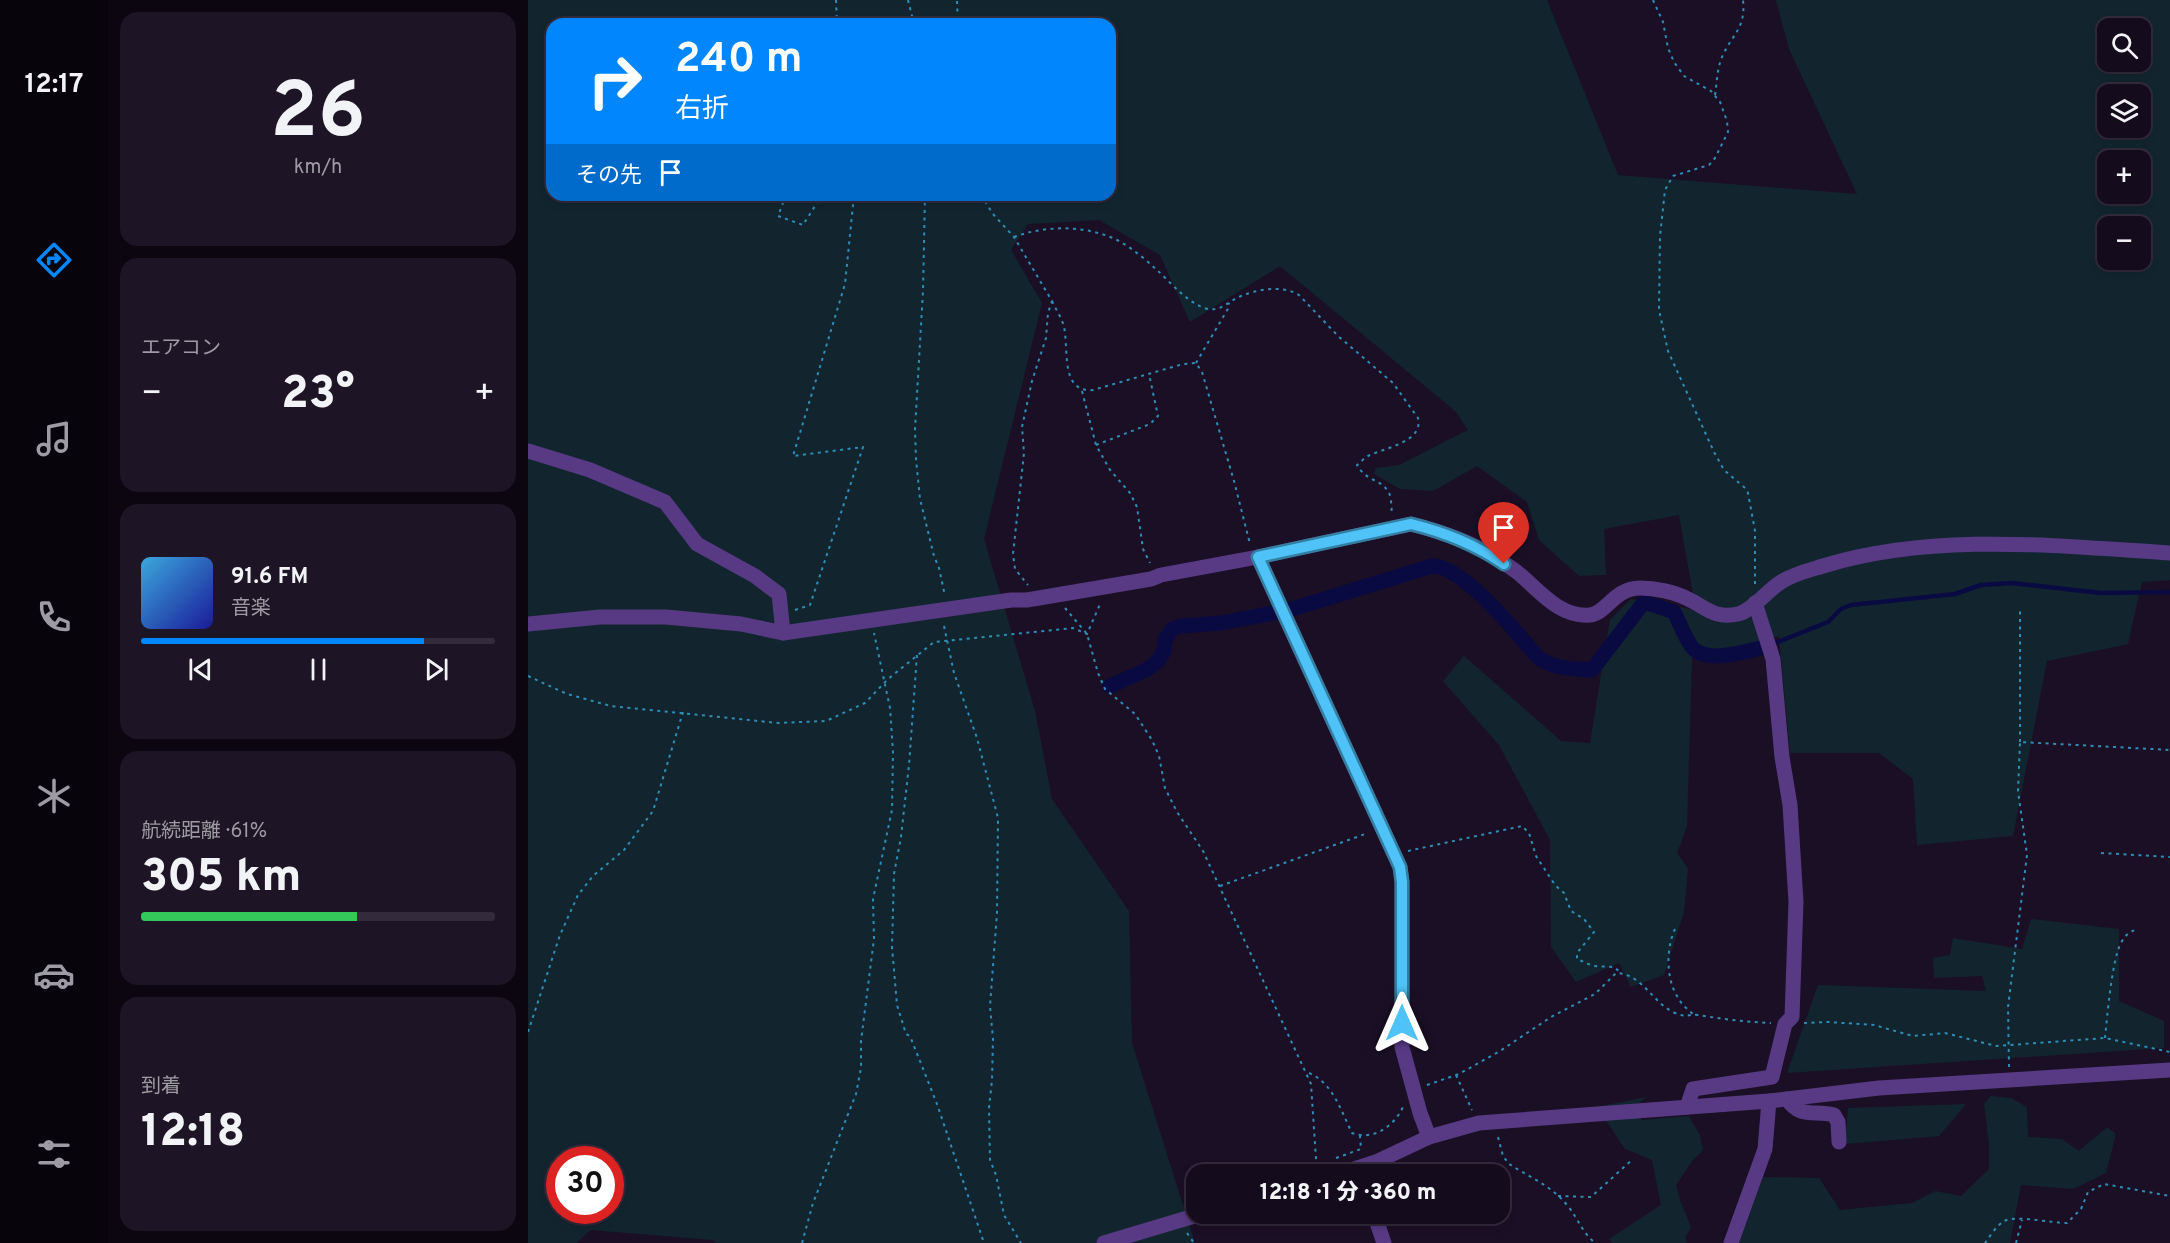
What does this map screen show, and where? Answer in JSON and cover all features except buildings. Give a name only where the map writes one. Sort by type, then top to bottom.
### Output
[{"type":"street","points":[[528,451],[590,470],[665,502],[697,544],[755,576],[779,594],[783,633]]},
{"type":"street","points":[[528,624],[600,616],[666,617],[741,624],[783,633],[871,619],[1051,596],[1256,558],[1411,524],[1433,530],[1490,554],[1518,573],[1544,598],[1558,607],[1574,613],[1590,615],[1627,589],[1638,588],[1657,590],[1687,598],[1709,612],[1723,615],[1741,614],[1782,581],[1824,566],[1885,551],[2007,544],[2170,553]]},
{"type":"street","points":[[1256,558],[1400,867],[1402,882],[1402,1047],[1429,1137]]},
{"type":"street","points":[[1687,1107],[1693,1089],[1772,1077],[1785,1024],[1792,1017],[1796,902],[1790,805],[1782,757],[1773,658],[1755,603]]},
{"type":"street","points":[[1372,1164],[1429,1137],[1495,1122],[1770,1101],[1879,1088],[2170,1070]]},
{"type":"street","points":[[1787,1099],[1793,1108],[1805,1113],[1820,1112],[1834,1115],[1838,1122],[1839,1142]]},
{"type":"street","points":[[1731,1243],[1765,1149],[1770,1101]]},
{"type":"street","points":[[1104,1243],[1186,1218]]},
{"type":"street","points":[[1377,1224],[1384,1243]]},
{"type":"path","points":[[836,0],[837,18]]},
{"type":"path","points":[[908,0],[912,18]]},
{"type":"path","points":[[1653,0],[1663,22],[1668,48],[1674,62],[1684,76],[1715,95],[1724,112],[1728,132],[1716,158],[1706,168],[1673,176],[1665,190],[1660,236],[1659,310],[1668,351],[1714,452],[1724,470],[1745,488],[1748,494],[1755,531],[1755,603]]},
{"type":"path","points":[[1715,95],[1723,56],[1742,24],[1743,0]]},
{"type":"path","points":[[957,1],[958,18]]},
{"type":"path","points":[[784,201],[778,216],[803,225],[818,201]]},
{"type":"path","points":[[781,614],[810,605],[863,447],[793,456],[845,285],[853,201]]},
{"type":"path","points":[[926,201],[915,429],[916,459],[920,500],[944,589],[943,610],[954,673],[977,738],[998,818],[998,913],[990,1006],[993,1039],[989,1108],[990,1160],[996,1175],[1004,1215],[1021,1243]]},
{"type":"path","points":[[985,201],[993,214],[1014,237],[1052,301],[1063,324],[1069,376],[1074,386],[1082,391],[1093,390],[1183,364],[1196,363]]},
{"type":"path","points":[[1014,237],[1031,230],[1061,227],[1116,239],[1138,254],[1200,307],[1212,310],[1242,296],[1262,291],[1280,289],[1293,291],[1299,295],[1338,336],[1393,383],[1418,418],[1420,424],[1417,430],[1399,445],[1367,457],[1357,465],[1369,479],[1389,491],[1394,528]]},
{"type":"path","points":[[1052,301],[1048,313],[1046,338],[1032,381],[1023,427],[1024,453],[1013,554],[1016,569],[1028,585],[1044,591],[1065,608],[1087,634],[1105,689],[1135,714],[1152,740],[1159,756],[1165,788],[1177,812],[1203,851],[1311,1084],[1316,1164]]},
{"type":"path","points":[[1196,363],[1230,307],[1229,303]]},
{"type":"path","points":[[1196,363],[1202,372],[1256,558]]},
{"type":"path","points":[[1096,445],[1150,424],[1158,416],[1149,374]]},
{"type":"path","points":[[1082,391],[1096,445],[1110,471],[1130,493],[1137,507],[1143,549],[1157,576]]},
{"type":"path","points":[[1087,634],[1101,602]]},
{"type":"path","points":[[2009,1080],[2008,1007],[2027,855],[2018,791],[2020,611]]},
{"type":"path","points":[[802,1243],[813,1203],[856,1094],[861,1068],[861,1041],[874,939],[873,899],[892,810],[893,753],[890,708],[871,619]]},
{"type":"path","points":[[528,676],[567,694],[611,706],[778,723],[826,721],[865,703],[885,682],[934,642],[1073,628],[1087,634]]},
{"type":"path","points":[[917,654],[909,765],[901,837],[894,874],[892,947],[897,1005],[906,1034],[910,1036],[937,1104],[984,1243]]},
{"type":"path","points":[[528,1032],[560,935],[578,895],[593,876],[624,850],[653,811],[683,712]]},
{"type":"path","points":[[2020,742],[2170,750]]},
{"type":"path","points":[[1394,854],[1522,826],[1529,833],[1536,856],[1555,885],[1564,893],[1571,911],[1584,919],[1594,932],[1577,953],[1577,959],[1593,966],[1614,967],[1621,973]]},
{"type":"path","points":[[1220,886],[1382,828]]},
{"type":"path","points":[[2101,853],[2170,857]]},
{"type":"path","points":[[1675,929],[1670,949],[1671,979],[1682,1004],[1693,1014]]},
{"type":"path","points":[[2105,1038],[2107,1012],[2119,946],[2128,933],[2138,929]]},
{"type":"path","points":[[1309,1073],[1320,1078],[1325,1084],[1352,1133],[1360,1136],[1376,1134],[1396,1122],[1406,1101]]},
{"type":"path","points":[[1455,1075],[1479,1124]]},
{"type":"path","points":[[1495,1122],[1503,1156],[1509,1164],[1558,1196],[1566,1204],[1583,1232],[1595,1243]]},
{"type":"path","points":[[1332,1160],[1361,1149],[1360,1136]]},
{"type":"path","points":[[1558,1196],[1591,1197],[1633,1159]]},
{"type":"path","points":[[1985,1243],[2003,1221],[2022,1218],[2067,1223],[2077,1215],[2088,1192],[2104,1184],[2170,1196]]},
{"type":"path","points":[[2016,1243],[2022,1218]]},
{"type":"shaded area","points":[[528,0],[1547,0],[1618,175],[1857,194],[1789,49],[1776,0],[2170,0],[2170,580],[2142,582],[2128,644],[2047,661],[2013,836],[1917,845],[1913,779],[1879,753],[1790,753],[1779,636],[1692,658],[1687,826],[1677,853],[1688,868],[1684,912],[1664,975],[1631,987],[1619,963],[1576,982],[1551,947],[1550,840],[1499,745],[1443,681],[1464,656],[1561,741],[1590,743],[1610,620],[1631,599],[1665,603],[1696,611],[1679,515],[1604,529],[1606,575],[1579,576],[1539,540],[1527,502],[1477,466],[1433,491],[1400,489],[1374,474],[1376,468],[1399,465],[1468,430],[1455,411],[1280,266],[1190,322],[1160,255],[1099,220],[1028,224],[1011,250],[1042,303],[984,539],[1035,711],[1052,799],[1129,911],[1132,1043],[1186,1214],[1186,1224],[1189,1224],[1195,1243],[717,1243],[713,1240],[591,1230],[576,1243],[528,1243]]},
{"type":"shaded area","points":[[2031,919],[2119,929],[2119,1001],[2164,1021],[2164,1048],[1787,1073],[1818,985],[1986,991],[1982,976],[1934,978],[1933,958],[1950,955],[1953,938],[2022,949]]},
{"type":"shaded area","points":[[1991,1096],[2011,1098],[2027,1107],[2028,1137],[2062,1139],[2079,1151],[2107,1127],[2116,1134],[2106,1173],[2073,1189],[2021,1185],[2010,1243],[1739,1243],[1763,1177],[1819,1178],[1840,1210],[1912,1203],[1935,1191],[1961,1196],[1989,1169],[1989,1144],[1984,1104]]},
{"type":"shaded area","points":[[1646,1097],[1633,1108],[1642,1120],[1689,1116],[1699,1134],[1703,1150],[1692,1161],[1676,1185],[1691,1227],[1685,1238],[1688,1243],[1613,1243],[1609,1239],[1661,1205],[1652,1160],[1625,1149],[1597,1107]]},
{"type":"shaded area","points":[[1966,1104],[1939,1136],[1845,1144],[1848,1108]]},
{"type":"waterway","points":[[1110,686],[1148,669],[1158,661],[1164,651],[1165,640],[1172,629],[1181,626],[1221,623],[1289,610],[1432,566],[1458,576],[1473,588],[1488,601],[1536,655],[1555,666],[1592,670],[1644,602],[1674,612],[1689,643],[1702,654],[1729,655],[1765,647]]},
{"type":"waterway","points":[[1775,643],[1828,622],[1841,609],[1851,605],[1955,594],[1981,585],[2011,583],[2101,593],[2170,592]]},
{"type":"route","points":[[1402,1023],[1402,882],[1400,867],[1264,576],[1258,557],[1411,524],[1468,544],[1490,554],[1504,564]]}]
